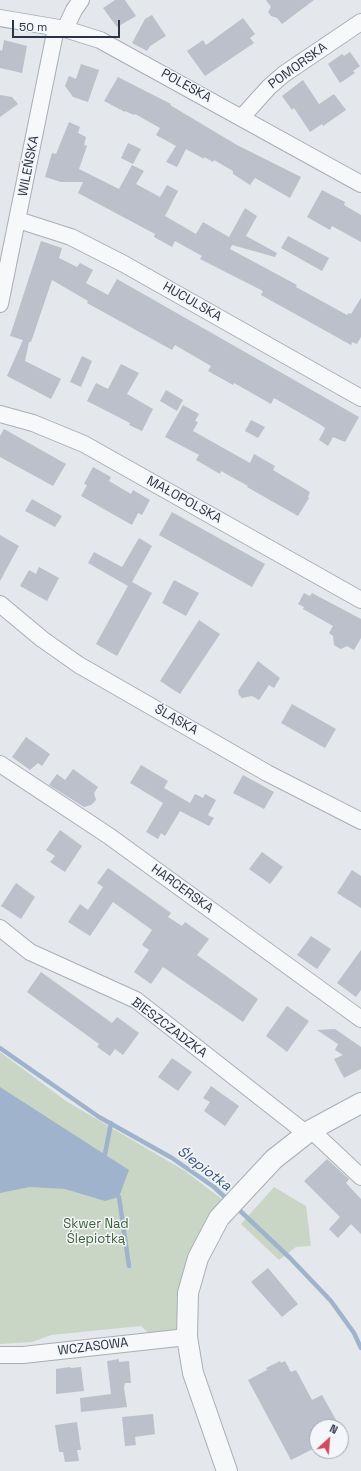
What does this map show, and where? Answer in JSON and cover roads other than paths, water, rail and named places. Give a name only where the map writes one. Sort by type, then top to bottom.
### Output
[{"type":"street","name":"WILEŃSKA","points":[[0,304],[61,28],[81,0]]},
{"type":"street","name":"POLESKA","points":[[0,18],[61,28],[100,40],[361,184]]},
{"type":"street","name":"POMORSKA","points":[[242,117],[269,86],[284,74],[361,22]]},
{"type":"street","name":"HUCULSKA","points":[[18,220],[71,237],[124,264],[361,398]]},
{"type":"street","name":"MAŁOPOLSKA","points":[[0,414],[33,423],[84,444],[361,600]]},
{"type":"street","name":"ŚLĄSKA","points":[[0,604],[42,639],[79,665],[267,773],[361,821]]},
{"type":"street","name":"HARCERSKA","points":[[0,764],[109,836],[361,1019]]},
{"type":"street","name":"BIESZCZADZKA","points":[[0,928],[30,952],[136,1000],[309,1132],[361,1177]]},
{"type":"street","points":[[227,1471],[193,1373],[187,1337],[188,1293],[198,1258],[219,1218],[252,1180],[274,1158],[309,1132],[361,1103]]},
{"type":"street","name":"WCZASOWA","points":[[0,1355],[23,1355],[187,1337]]},
{"type":"water","points":[[0,1087],[129,1170],[119,1197],[105,1201],[65,1189],[30,1187],[0,1193]]},
{"type":"waterway","name":"Ślepiotka","points":[[0,1048],[99,1117],[172,1158],[214,1187],[228,1200]]},
{"type":"waterway","points":[[105,1154],[111,1123]]},
{"type":"waterway","points":[[119,1197],[129,1266]]},
{"type":"waterway","name":"Ślepiotka","points":[[235,1206],[290,1258],[331,1301],[354,1333],[361,1348]]},
{"type":"park label","name":"Skwer Nad Ślepiotką","points":[[96,1232]]}]
